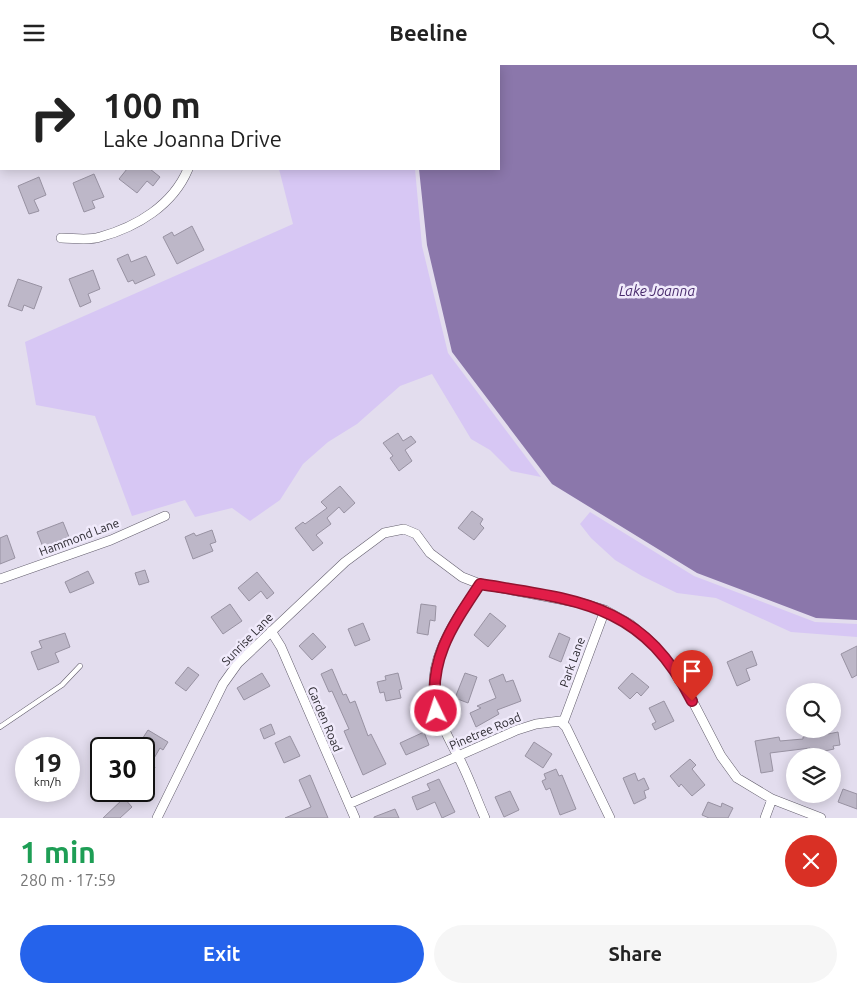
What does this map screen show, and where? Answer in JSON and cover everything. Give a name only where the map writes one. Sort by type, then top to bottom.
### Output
[{"type":"street","points":[[61,237],[100,237],[149,215],[174,194],[187,170]]},
{"type":"street","name":"Hammond Lane","points":[[0,579],[111,540],[166,516]]},
{"type":"street","name":"Sunrise Lane","points":[[157,818],[223,684],[238,663],[345,563],[379,536],[391,531],[410,531],[447,568],[480,584]]},
{"type":"street","points":[[485,818],[436,711],[434,682],[441,650],[480,584],[533,593],[605,610],[630,624],[677,671],[726,765],[737,778],[772,799],[821,818]]},
{"type":"street","name":"Park Lane","points":[[563,723],[605,610]]},
{"type":"street","name":"Garden Road","points":[[271,631],[281,647],[355,818]]},
{"type":"street","name":"Pinetree Road","points":[[349,804],[536,724],[552,721],[563,723]]},
{"type":"street","points":[[563,723],[588,770],[610,818]]},
{"type":"street","points":[[765,818],[772,799]]},
{"type":"lane","points":[[0,727],[62,685],[80,666]]},
{"type":"shaded area","points":[[279,170],[415,170],[422,246],[448,353],[541,477],[511,471],[490,450],[471,439],[432,374],[400,386],[357,424],[328,442],[303,464],[280,500],[250,521],[232,508],[195,517],[185,500],[132,516],[95,416],[36,405],[25,342],[293,224]]},
{"type":"shaded area","points":[[590,512],[694,576],[815,622],[857,624],[857,637],[791,632],[716,598],[677,593],[615,560],[591,538],[580,524]]},
{"type":"water","name":"Lake Joanna","points":[[500,65],[857,65],[857,620],[816,618],[697,573],[552,484],[452,352],[427,245],[419,170],[500,170]]},
{"type":"building","points":[[126,170],[151,170],[160,177],[153,186],[147,181],[137,193],[119,179]]},
{"type":"building","points":[[94,174],[104,197],[92,201],[95,208],[84,212],[73,183]]},
{"type":"building","points":[[39,177],[46,195],[34,200],[39,211],[29,214],[18,186]]},
{"type":"building","points":[[192,226],[204,250],[177,264],[163,237],[172,232],[174,236]]},
{"type":"building","points":[[128,254],[131,262],[146,256],[155,275],[135,284],[133,280],[128,282],[117,259]]},
{"type":"building","points":[[93,270],[100,289],[88,294],[91,302],[80,307],[69,279]]},
{"type":"building","points":[[18,279],[42,287],[34,309],[24,305],[22,311],[8,306]]},
{"type":"building","points":[[398,433],[403,441],[411,436],[416,442],[405,450],[412,461],[399,471],[390,458],[393,456],[383,443]]},
{"type":"building","points":[[340,486],[355,503],[344,513],[339,507],[327,518],[331,524],[316,535],[323,543],[313,551],[295,528],[303,522],[305,524],[327,508],[321,502]]},
{"type":"building","points":[[472,511],[483,519],[480,524],[484,528],[474,540],[458,528]]},
{"type":"building","points":[[63,522],[69,537],[43,547],[37,532]]},
{"type":"building","points":[[212,530],[216,542],[210,544],[213,551],[193,559],[185,537],[194,533],[196,536]]},
{"type":"building","points":[[7,535],[15,558],[0,564],[0,538]]},
{"type":"building","points":[[145,570],[149,582],[139,585],[135,573]]},
{"type":"building","points":[[88,571],[94,583],[70,593],[65,582]]},
{"type":"building","points":[[257,572],[274,593],[267,599],[261,591],[249,601],[238,588]]},
{"type":"building","points":[[230,604],[242,621],[223,634],[211,617]]},
{"type":"building","points":[[421,604],[436,606],[435,621],[430,620],[428,635],[417,633]]},
{"type":"building","points":[[490,613],[506,626],[488,647],[474,635]]},
{"type":"building","points":[[363,623],[370,640],[355,646],[348,629]]},
{"type":"building","points":[[65,633],[70,647],[55,653],[59,662],[38,670],[31,652],[42,648],[39,641]]},
{"type":"building","points":[[313,633],[326,647],[312,660],[299,646]]},
{"type":"building","points":[[559,633],[570,638],[561,662],[549,657]]},
{"type":"building","points":[[857,646],[857,675],[852,678],[841,654]]},
{"type":"building","points":[[752,651],[757,665],[746,669],[750,680],[737,686],[727,662]]},
{"type":"building","points":[[188,667],[199,675],[186,691],[175,683]]},
{"type":"building","points":[[332,669],[343,695],[346,694],[350,703],[355,701],[368,736],[371,734],[386,764],[363,775],[344,731],[349,729],[332,691],[329,692],[321,674]]},
{"type":"building","points":[[262,673],[270,686],[244,700],[237,688]]},
{"type":"building","points":[[398,673],[402,689],[399,690],[401,698],[386,701],[384,692],[380,693],[377,682],[386,680],[385,676]]},
{"type":"building","points":[[465,673],[477,677],[468,703],[455,698]]},
{"type":"building","points":[[632,673],[649,687],[641,696],[637,692],[630,699],[618,688]]},
{"type":"building","points":[[503,674],[506,682],[513,680],[521,701],[497,710],[499,714],[476,727],[470,713],[481,708],[477,706],[496,698],[489,680]]},
{"type":"building","points":[[664,701],[674,721],[655,730],[652,724],[656,722],[649,708]]},
{"type":"building","points":[[271,724],[275,734],[264,739],[260,729]]},
{"type":"building","points":[[148,730],[168,742],[163,750],[160,748],[155,756],[155,737],[143,737]]},
{"type":"building","points":[[424,732],[429,745],[406,755],[400,743]]},
{"type":"building","points":[[290,736],[300,756],[284,763],[275,743]]},
{"type":"building","points":[[779,737],[780,741],[839,738],[840,745],[833,746],[834,748],[786,748],[786,751],[770,753],[773,771],[761,773],[755,741]]},
{"type":"building","points":[[534,742],[552,754],[543,768],[525,756]]},
{"type":"building","points":[[690,759],[696,765],[692,769],[705,785],[692,796],[681,784],[679,787],[670,776]]},
{"type":"building","points":[[556,769],[559,776],[562,775],[576,809],[560,815],[550,788],[546,790],[542,781],[546,779],[544,774]]},
{"type":"building","points":[[635,773],[638,781],[644,778],[649,789],[644,791],[646,798],[634,804],[623,778]]},
{"type":"building","points":[[310,775],[328,818],[285,818],[311,807],[299,780]]},
{"type":"building","points":[[439,779],[455,812],[442,818],[435,802],[417,810],[412,797],[430,790],[427,784]]},
{"type":"building","points":[[843,789],[857,794],[857,809],[841,803]]},
{"type":"building","points":[[510,791],[519,810],[504,817],[495,797]]},
{"type":"building","points":[[120,802],[128,802],[132,807],[120,818],[103,818]]},
{"type":"building","points":[[708,802],[721,807],[722,803],[733,808],[728,818],[709,818],[702,815]]},
{"type":"building","points":[[395,809],[399,818],[374,818],[374,817]]},
{"type":"route","points":[[436,711],[434,682],[436,665],[441,650],[448,635],[480,584],[585,604],[617,616],[649,640],[663,655],[677,671],[692,701]]}]
